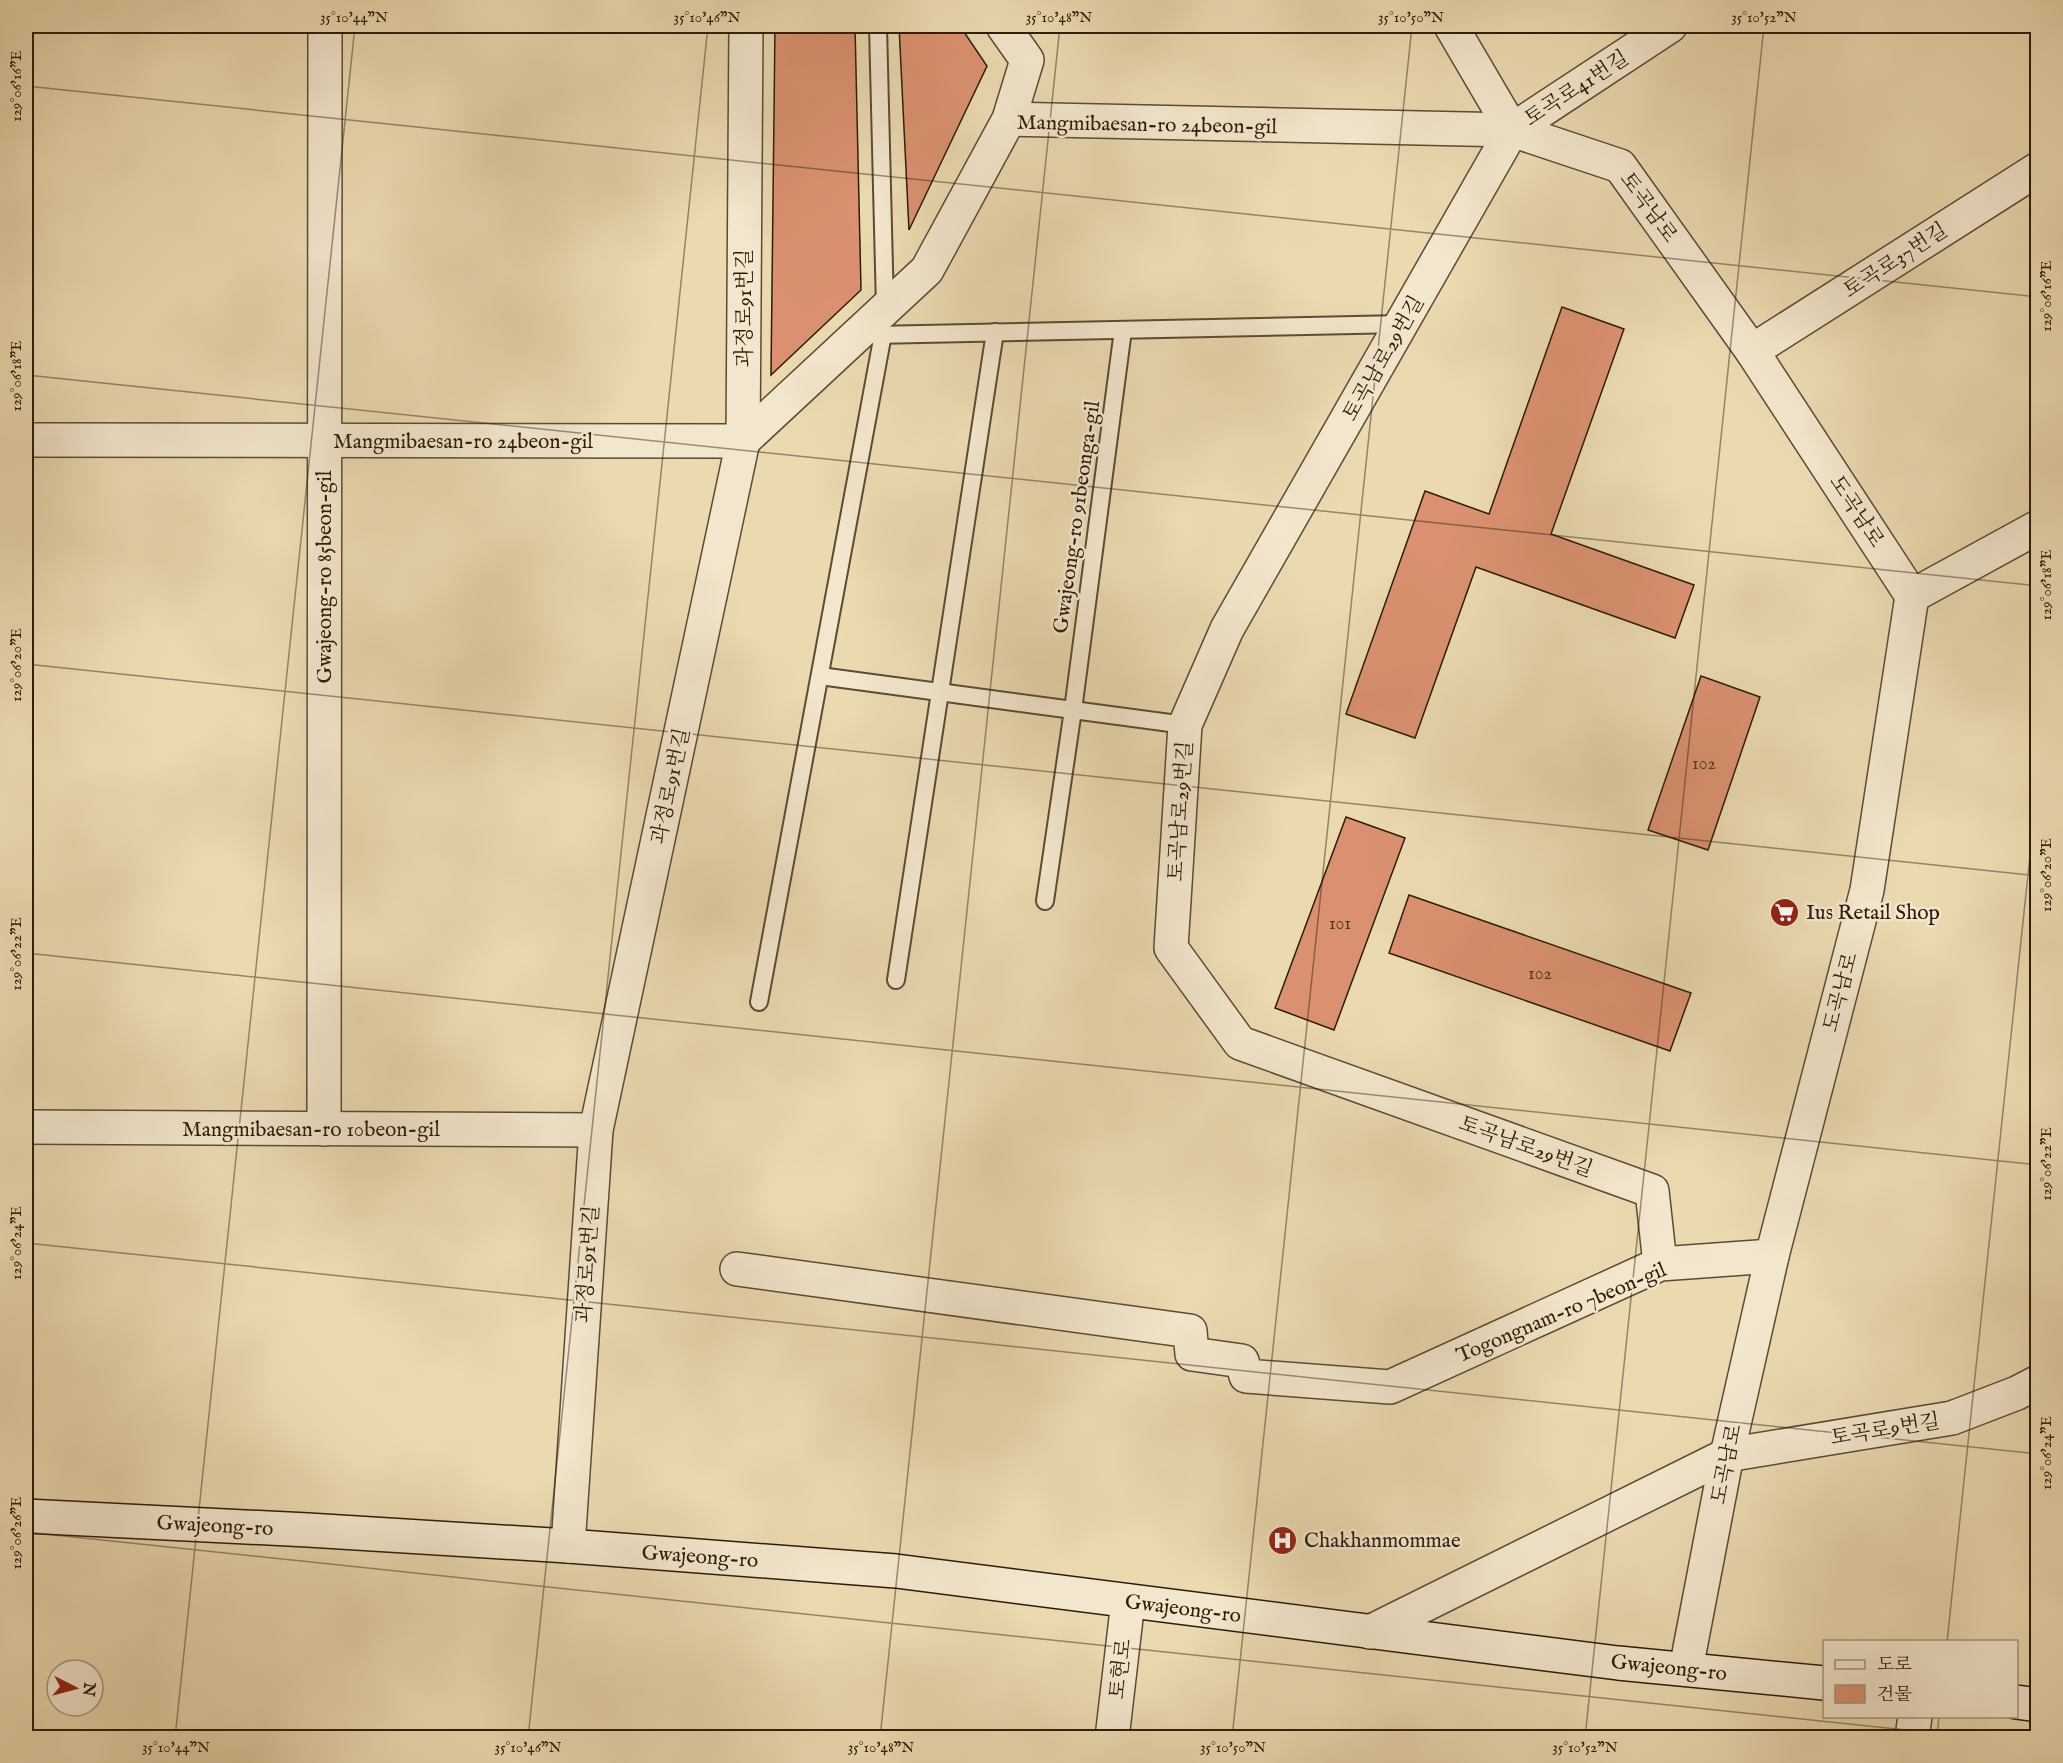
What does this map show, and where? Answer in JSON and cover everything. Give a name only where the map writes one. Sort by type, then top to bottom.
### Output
[{"type":"street","name":"Gwajeong-ro 85beon-gil","points":[[324,1129],[325,26]]},
{"type":"street","name":"과정로91번길","points":[[568,1546],[596,1130],[743,441],[746,26]]},
{"type":"street","points":[[1003,26],[1027,60],[1009,119]]},
{"type":"street","points":[[1451,26],[1512,130]]},
{"type":"street","name":"토곡로41번길","points":[[1512,130],[1670,26]]},
{"type":"street","name":"Mangmibaesan-ro 24beon-gil","points":[[26,440],[743,441],[876,326],[927,270],[1009,119],[1512,130]]},
{"type":"street","name":"토곡남로29번길","points":[[1512,130],[1227,629],[1185,725],[1171,948],[1240,1043],[1652,1191],[1660,1264]]},
{"type":"street","name":"토곡남로","points":[[1512,130],[1620,166],[1752,351]]},
{"type":"street","name":"토곡로37번길","points":[[1752,351],[2037,169]]},
{"type":"street","name":"도곡남로","points":[[1686,1669],[1727,1455],[1772,1256],[1867,890],[1912,596],[1752,351]]},
{"type":"street","points":[[1912,596],[2037,527]]},
{"type":"street","name":"Mangmibaesan-ro 10beon-gil","points":[[26,1127],[596,1130]]},
{"type":"street","name":"Togongnam-ro 7beon-gil","points":[[737,1269],[1190,1331],[1192,1354],[1242,1361],[1246,1376],[1390,1387],[1660,1264],[1772,1256]]},
{"type":"street","name":"토곡로9번길","points":[[1727,1455],[1952,1418],[2017,1393],[2037,1382]]},
{"type":"street","points":[[1370,1632],[1727,1455]]},
{"type":"street","name":"Gwajeong-ro","points":[[26,1516],[568,1546],[896,1571],[1370,1632],[1823,1683]]},
{"type":"street","name":"토현로","points":[[1112,1737],[1128,1601]]},
{"type":"street","points":[[2018,1702],[2037,1705]]},
{"type":"street","points":[[1912,1737],[1915,1718]]},
{"type":"lane","points":[[759,1002],[820,676],[876,326],[878,26]]},
{"type":"lane","points":[[876,326],[995,332],[1403,324]]},
{"type":"lane","name":"Gwajeong-ro 91beonga-gil","points":[[1045,901],[1073,710],[1123,330]]},
{"type":"lane","points":[[896,980],[995,332]]},
{"type":"lane","points":[[820,676],[1185,725]]},
{"type":"building","points":[[775,26],[855,26],[861,290],[771,375]]},
{"type":"building","points":[[899,26],[960,26],[987,66],[909,230]]},
{"type":"building","points":[[1562,307],[1624,329],[1551,534],[1694,585],[1675,638],[1476,567],[1415,738],[1346,714],[1425,491],[1489,514]]},
{"type":"building","points":[[1701,676],[1760,697],[1708,850],[1648,830]]},
{"type":"building","points":[[1346,817],[1405,838],[1334,1030],[1275,1008]]},
{"type":"building","points":[[1409,895],[1691,993],[1670,1051],[1389,953]]},
{"type":"place","name":"Ius Retail Shop","points":[[1785,912]]},
{"type":"place","name":"Chakhanmommae","points":[[1283,1540]]}]
